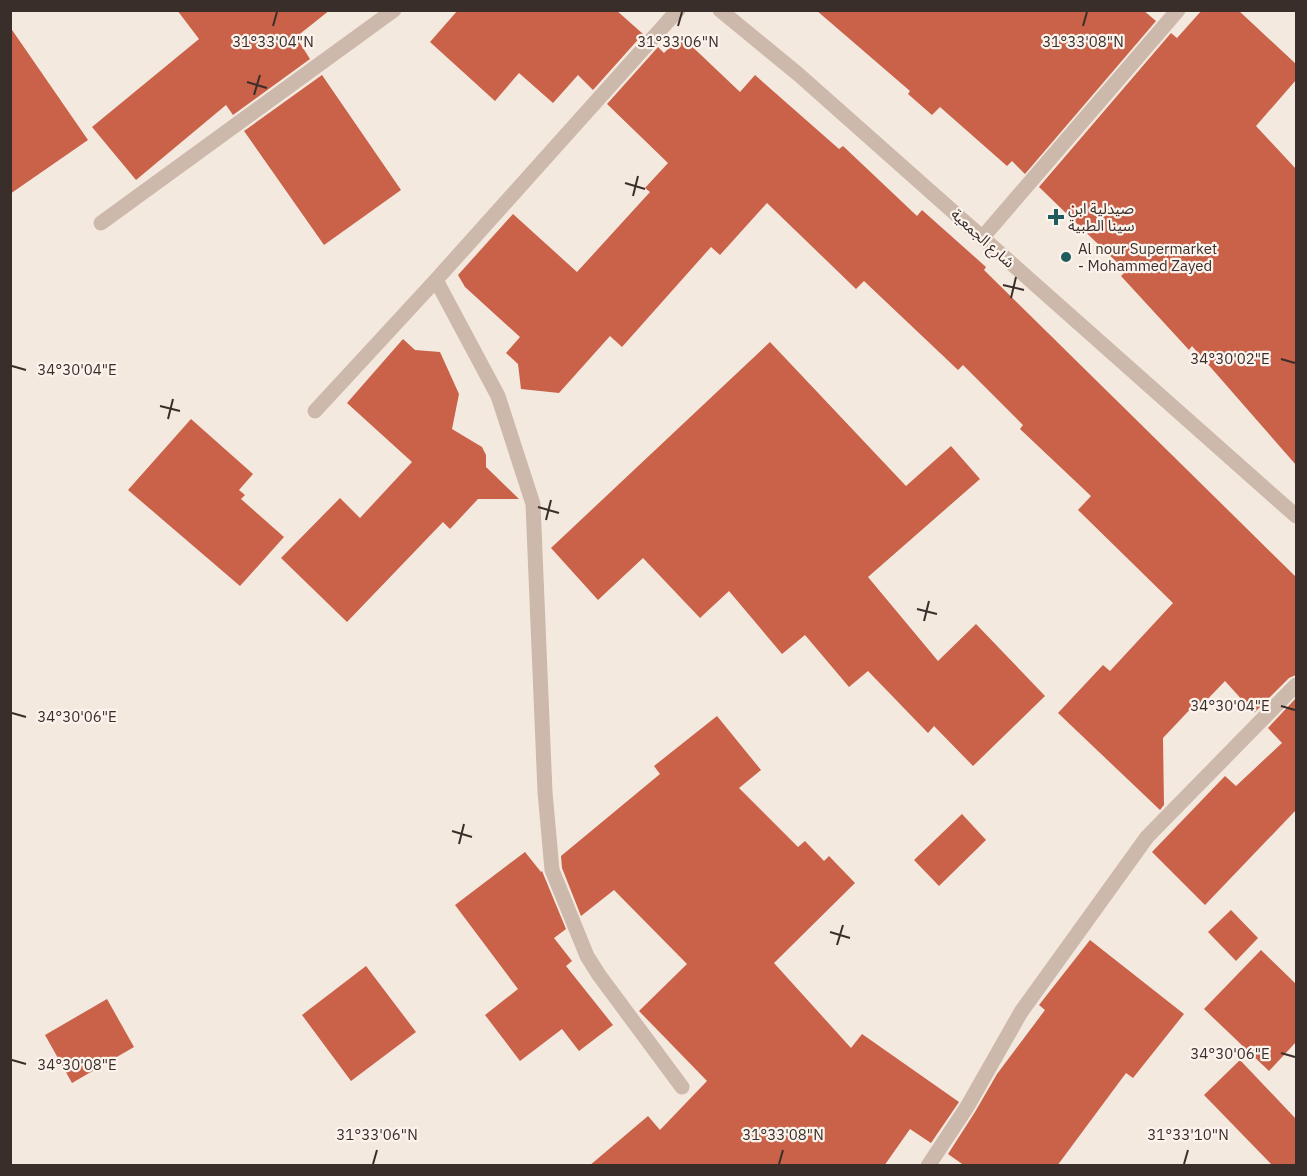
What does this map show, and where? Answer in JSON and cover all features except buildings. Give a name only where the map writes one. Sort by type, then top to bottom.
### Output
[{"type":"street","points":[[101,223],[394,10]]},
{"type":"street","points":[[315,411],[678,10]]},
{"type":"street","name":"شارع الجمعية","points":[[720,10],[806,82],[1296,516]]},
{"type":"street","points":[[982,238],[1178,10]]},
{"type":"street","points":[[436,280],[498,396],[533,504],[545,792],[552,870],[587,956],[682,1088]]},
{"type":"street","points":[[928,1166],[967,1107],[1021,1012],[1147,837],[1296,685]]},
{"type":"place","name":"صيدلية ابن سينا الطبية","points":[[1056,217]]},
{"type":"place","name":"Al nour Supermarket - Mohammed Zayed","points":[[1066,257]]}]
